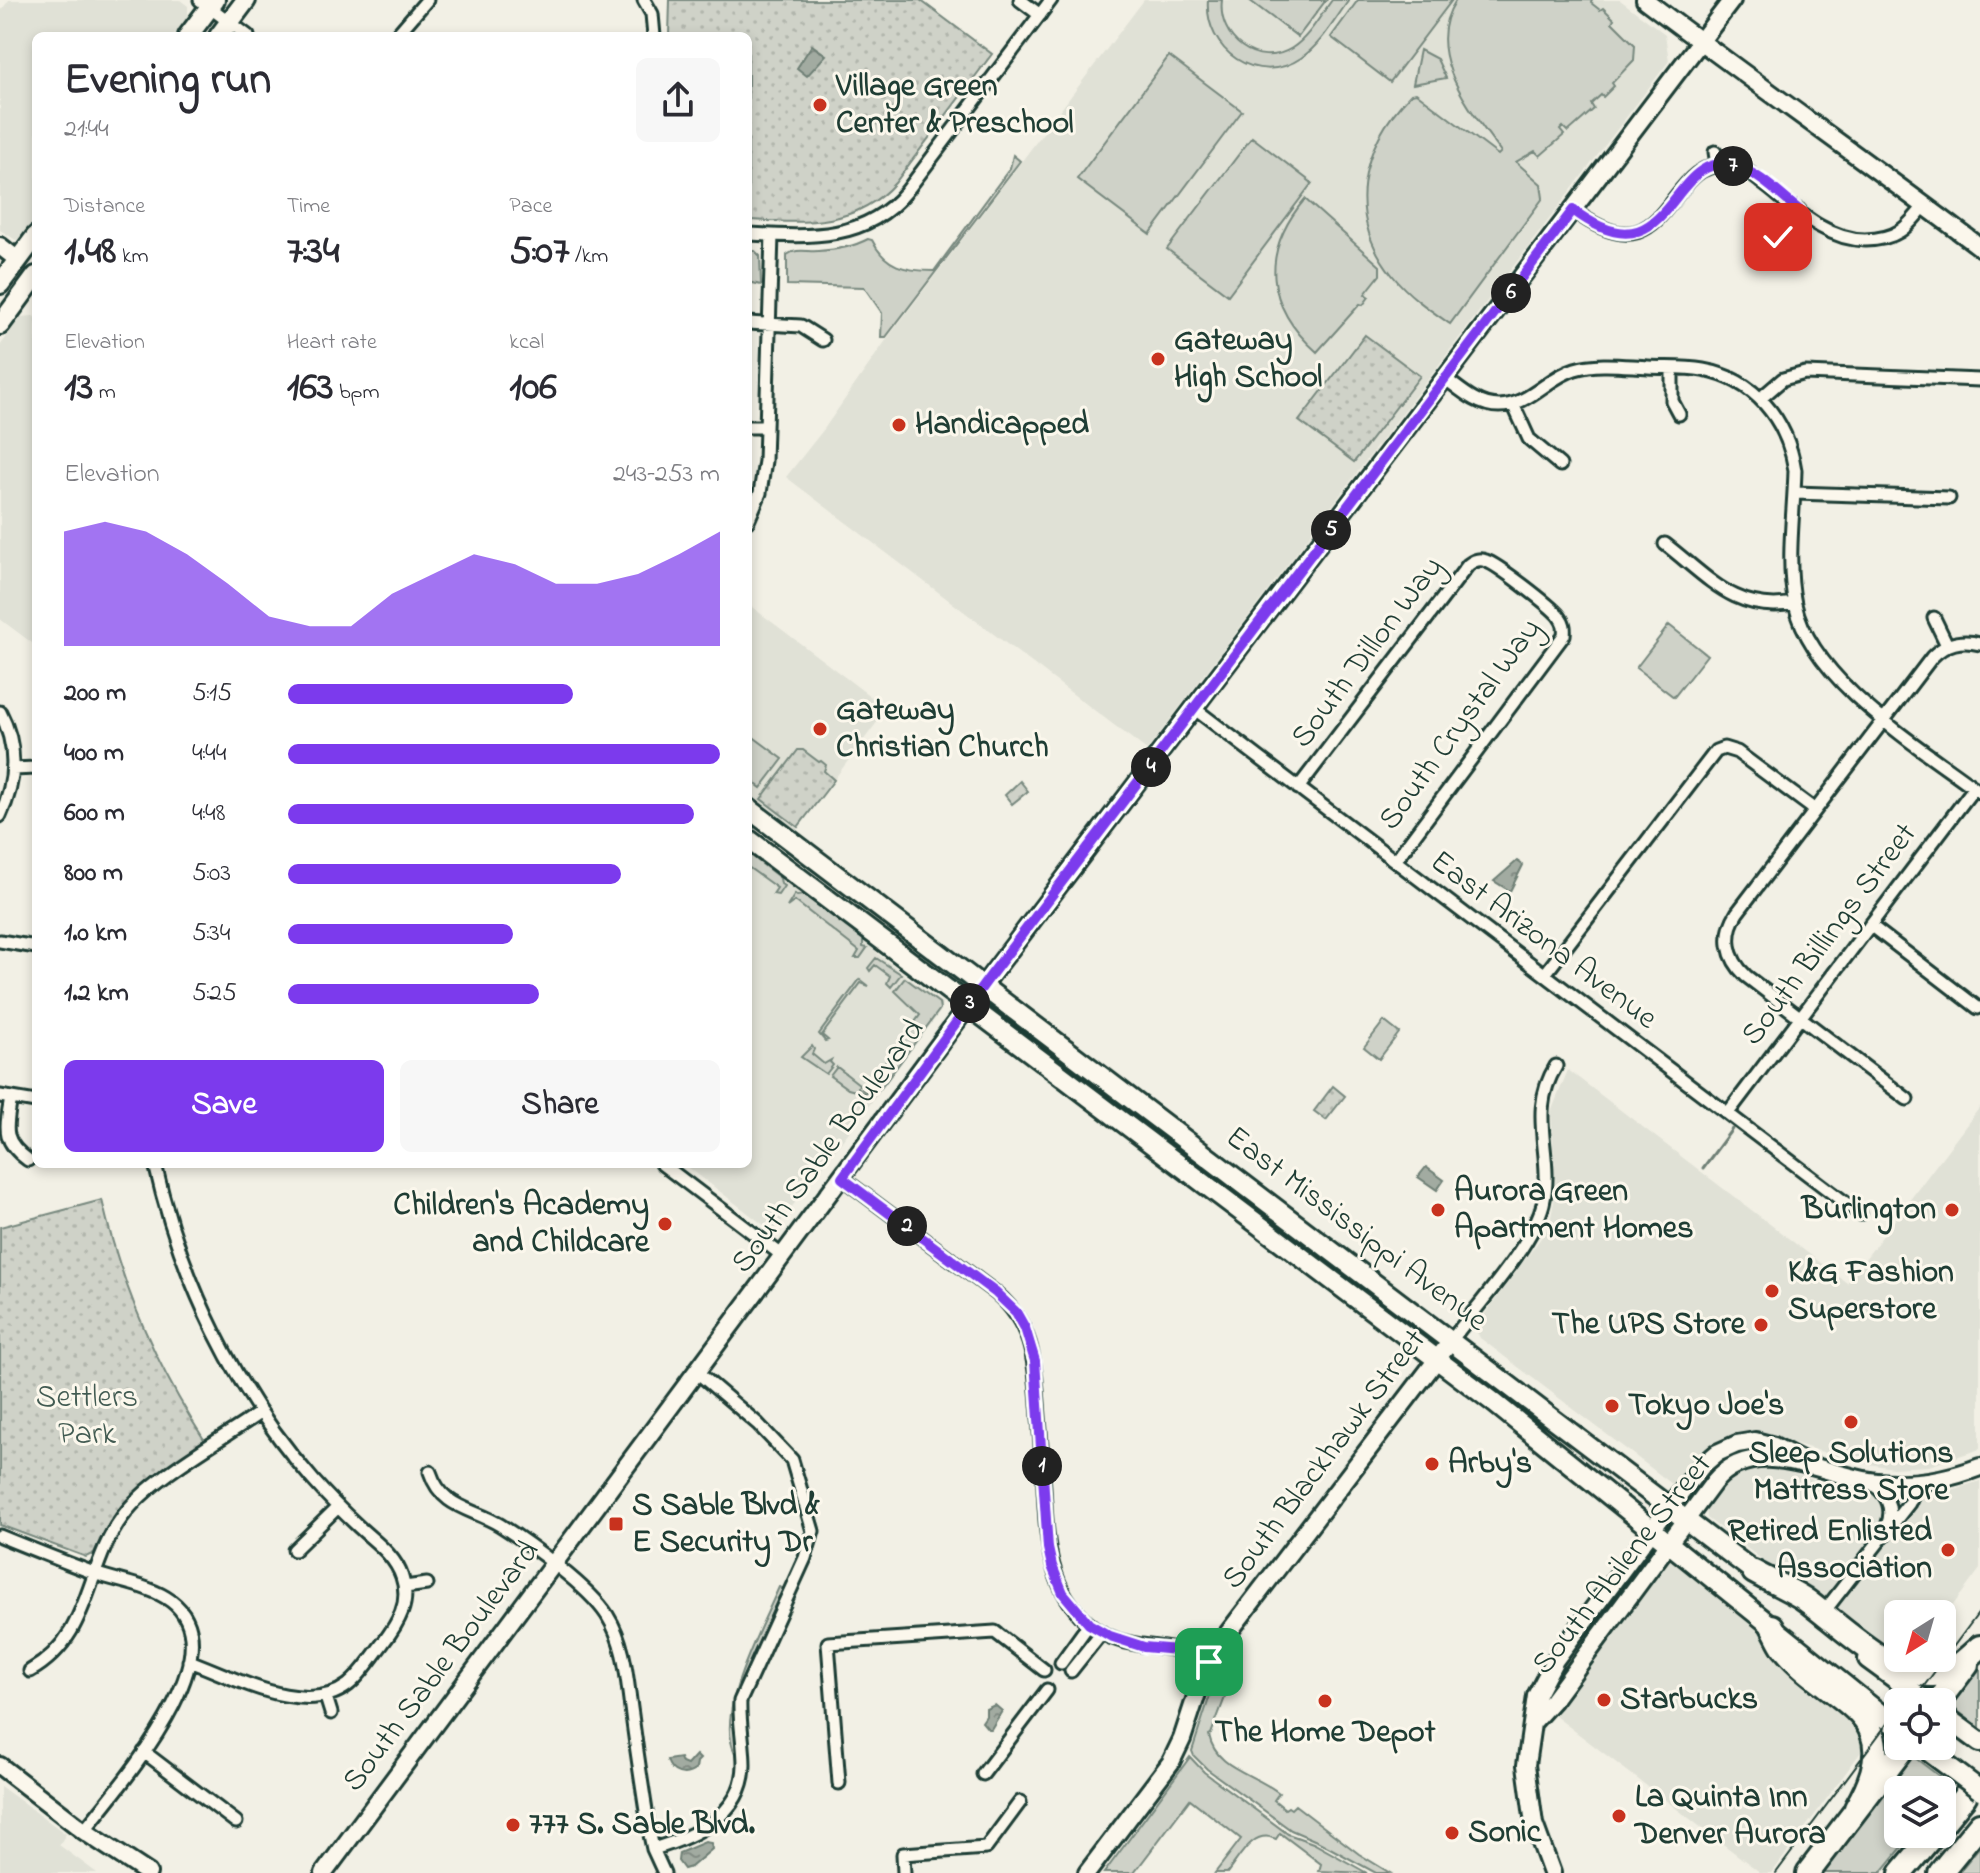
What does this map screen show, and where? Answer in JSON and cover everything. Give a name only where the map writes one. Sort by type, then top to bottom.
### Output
[{"type":"highway","points":[[1754,1572],[1793,1592],[1882,1657],[1922,1674],[1946,1672],[1980,1647]]},
{"type":"highway","points":[[1772,1626],[1784,1647],[1855,1709],[1867,1724],[1875,1743],[1874,1764],[1871,1780],[1856,1808]]},
{"type":"highway","points":[[1949,1688],[1980,1647]]},
{"type":"highway","points":[[1808,1873],[1894,1760]]},
{"type":"highway","points":[[1956,1810],[1972,1793]]},
{"type":"highway","points":[[1940,1873],[1980,1824]]},
{"type":"highway","points":[[1901,1873],[1922,1848]]},
{"type":"main road","points":[[224,29],[246,0]]},
{"type":"main road","points":[[190,32],[208,2]]},
{"type":"main road","points":[[0,325],[30,298],[1,280],[32,241]]},
{"type":"main road","points":[[18,260],[32,272]]},
{"type":"main road","name":"East Mississippi Avenue","points":[[752,811],[1908,1688]]},
{"type":"main road","name":"East Mississippi Avenue","points":[[752,842],[1437,1359],[1884,1717]]},
{"type":"main road","points":[[1956,1724],[1980,1742]]},
{"type":"main road","points":[[1937,1760],[1972,1793]]},
{"type":"street","points":[[399,32],[427,0]]},
{"type":"street","points":[[644,0],[652,14],[654,32]]},
{"type":"street","points":[[1020,0],[1040,15]]},
{"type":"street","points":[[752,234],[815,237],[845,232],[893,206],[1051,0]]},
{"type":"street","points":[[1645,0],[1980,247]]},
{"type":"street","name":"South Sable Boulevard","points":[[324,1873],[969,1004],[1732,0]]},
{"type":"street","points":[[208,2],[224,29]]},
{"type":"street","points":[[1573,210],[1601,228],[1616,232],[1635,231],[1657,221],[1690,179],[1716,158],[1747,171],[1837,236],[1854,240],[1881,239],[1902,231],[1925,205]]},
{"type":"street","points":[[1778,237],[1799,210]]},
{"type":"street","points":[[752,510],[763,479],[772,235]]},
{"type":"street","points":[[0,246],[18,260]]},
{"type":"street","points":[[752,323],[801,326],[823,340]]},
{"type":"street","points":[[1446,379],[1484,404],[1495,406],[1513,404],[1558,376],[1584,367],[1672,368],[1717,373],[1740,383],[1761,398],[1778,419],[1789,442],[1795,470],[1792,571],[1794,603],[1804,631],[1841,683],[1977,790]]},
{"type":"street","points":[[1672,368],[1672,401],[1679,414]]},
{"type":"street","points":[[1761,398],[1783,379],[1805,373],[1980,380]]},
{"type":"street","points":[[1513,404],[1529,439],[1560,465]]},
{"type":"street","points":[[752,427],[766,427]]},
{"type":"street","points":[[1795,493],[1949,498]]},
{"type":"street","points":[[1665,544],[1745,602],[1766,606],[1794,603]]},
{"type":"street","name":"South Dillon Way","points":[[1298,788],[1468,565],[1477,560],[1486,561],[1525,589]]},
{"type":"street","name":"South Crystal Way","points":[[1395,861],[1562,639],[1565,628],[1562,620],[1525,589]]},
{"type":"street","points":[[1934,618],[1947,645]]},
{"type":"street","points":[[1907,1099],[1739,970],[1731,955],[1728,937],[1737,913],[1932,657],[1947,645],[1962,641],[1980,644]]},
{"type":"street","name":"East Arizona Avenue","points":[[1195,709],[1860,1214]]},
{"type":"street","points":[[0,712],[11,738],[13,769],[7,800],[0,816]]},
{"type":"street","points":[[1545,974],[1716,751],[1724,748],[1737,752],[1815,810]]},
{"type":"street","points":[[13,769],[32,768]]},
{"type":"street","name":"South Billings Street","points":[[1728,1113],[1977,790]]},
{"type":"street","points":[[1870,925],[1978,1008]]},
{"type":"street","points":[[0,941],[32,946]]},
{"type":"street","name":"South Blackhawk Street","points":[[1087,1873],[1177,1751],[1209,1662],[1525,1242],[1539,1216],[1545,1187],[1540,1115],[1546,1088],[1556,1066]]},
{"type":"street","points":[[28,1160],[8,1140],[6,1097],[32,1101]]},
{"type":"street","points":[[156,1168],[167,1214],[191,1283],[223,1350],[289,1452],[338,1507],[391,1557],[405,1587],[404,1607],[394,1628],[356,1678],[326,1697],[286,1697],[189,1661]]},
{"type":"street","points":[[667,1168],[783,1256]]},
{"type":"street","points":[[842,1178],[996,1293],[1016,1312],[1025,1328],[1035,1361],[1048,1548],[1063,1593],[1089,1624],[1102,1632],[1126,1643],[1177,1650],[1209,1662]]},
{"type":"street","points":[[653,1849],[702,1829],[724,1814],[731,1804],[744,1767],[740,1701],[805,1558],[813,1531],[792,1460],[758,1424],[697,1372]]},
{"type":"street","points":[[30,1671],[58,1651],[73,1630],[113,1531],[139,1497],[261,1412]]},
{"type":"street","name":"South Abilene Street","points":[[1552,1873],[1538,1837],[1528,1797],[1527,1752],[1536,1696],[1548,1671],[1652,1529],[1706,1462],[1725,1448],[1755,1441],[1813,1466]]},
{"type":"street","name":"South Abilene Street","points":[[1534,1721],[1553,1700],[1720,1475],[1732,1466],[1758,1459],[1813,1466],[1868,1481],[1918,1483],[1955,1476],[1980,1467]]},
{"type":"street","points":[[430,1472],[438,1488],[460,1508],[501,1526],[553,1565],[597,1601],[612,1624],[619,1641],[653,1849],[664,1873]]},
{"type":"street","points":[[1868,1481],[1879,1489],[1889,1503],[1890,1516],[1884,1531]]},
{"type":"street","points":[[1823,1613],[1913,1496],[1918,1483]]},
{"type":"street","points":[[294,1550],[338,1507]]},
{"type":"street","points":[[0,1536],[95,1574],[163,1596],[180,1609],[190,1629],[192,1650],[168,1717],[84,1831]]},
{"type":"street","points":[[405,1587],[427,1584]]},
{"type":"street","points":[[1061,1663],[1089,1624]]},
{"type":"street","points":[[839,1783],[828,1643],[995,1632],[1044,1670]]},
{"type":"street","points":[[1071,1671],[1102,1632]]},
{"type":"street","points":[[983,1774],[1047,1690]]},
{"type":"street","points":[[326,1697],[331,1713]]},
{"type":"street","points":[[144,1752],[236,1822]]},
{"type":"street","points":[[0,1766],[84,1831],[132,1873]]},
{"type":"street","points":[[904,1873],[903,1854],[986,1848],[1020,1802]]},
{"type":"street","points":[[84,1831],[148,1873]]},
{"type":"shaded area","points":[[9,0],[180,0],[188,6],[188,16],[176,32],[32,32],[32,223],[16,240],[0,230],[0,12]]},
{"type":"shaded area","name":"Gateway High School","points":[[1144,0],[1620,0],[1665,34],[1669,61],[1147,750],[786,477]]},
{"type":"shaded area","points":[[32,316],[32,643],[0,619],[0,346],[21,317]]},
{"type":"shaded area","points":[[752,607],[887,709],[796,830],[752,797]]},
{"type":"shaded area","points":[[752,856],[864,938],[879,955],[942,1003],[940,1012],[775,1229],[765,1226],[689,1168],[752,1168]]},
{"type":"shaded area","points":[[1568,1070],[1847,1283],[1980,1107],[1980,1449],[1929,1466],[1893,1468],[1851,1461],[1749,1432],[1733,1435],[1700,1456],[1672,1484],[1480,1338],[1476,1330],[1479,1322],[1549,1227],[1556,1191],[1551,1112]]},
{"type":"shaded area","points":[[1769,1466],[1858,1494],[1895,1498],[1942,1493],[1980,1481],[1980,1569],[1956,1601],[1884,1600],[1884,1649],[1707,1518],[1706,1508],[1727,1479],[1750,1468]]},
{"type":"shaded area","points":[[1670,1555],[1841,1688],[1869,1741],[1772,1873],[1761,1873],[1555,1716]]},
{"type":"shaded area","points":[[0,1786],[66,1834],[59,1845],[97,1873],[0,1873]]},
{"type":"green space","points":[[670,0],[920,0],[992,54],[895,183],[879,198],[863,208],[827,220],[752,220],[752,32],[669,32]]},
{"type":"green space","points":[[1208,0],[1222,0],[1222,14],[1233,38],[1253,52],[1266,55],[1279,54],[1298,43],[1332,0],[1349,0],[1308,53],[1284,66],[1267,69],[1236,59],[1224,48],[1209,18]]},
{"type":"green space","points":[[1249,0],[1326,0],[1298,37]]},
{"type":"green space","points":[[1358,0],[1452,0],[1390,82],[1331,37]]},
{"type":"green space","points":[[1456,0],[1592,0],[1591,3],[1600,10],[1603,8],[1635,45],[1634,60],[1612,83],[1614,86],[1591,104],[1594,109],[1568,132],[1563,127],[1560,130],[1564,135],[1540,156],[1535,151],[1516,162],[1541,184],[1543,198],[1450,324],[1413,296],[1393,276],[1378,253],[1368,230],[1364,182],[1380,136],[1411,94],[1416,93],[1498,155],[1501,152],[1464,99],[1447,60],[1444,40],[1447,20]]},
{"type":"green space","points":[[1420,50],[1437,59],[1446,78],[1413,84]]},
{"type":"green space","points":[[1169,56],[1242,111],[1150,234],[1077,179]]},
{"type":"green space","points":[[1252,137],[1312,183],[1228,295],[1167,249]]},
{"type":"green space","points":[[1013,155],[1020,161],[886,337],[881,337],[882,313],[864,287],[787,285],[787,255],[790,253],[837,249],[868,239],[897,266],[934,271],[1010,168]]},
{"type":"green space","points":[[1305,199],[1380,266],[1380,275],[1365,294],[1369,297],[1317,352],[1287,316],[1278,297],[1275,278],[1275,259],[1281,239],[1290,219]]},
{"type":"green space","points":[[752,251],[760,256],[761,285],[752,283]]},
{"type":"green space","points":[[1365,335],[1420,376],[1354,462],[1299,421]]},
{"type":"green space","points":[[1669,625],[1707,655],[1674,697],[1636,668]]},
{"type":"green space","points":[[752,736],[783,759],[761,788],[752,781]]},
{"type":"green space","points":[[798,750],[826,765],[824,771],[834,780],[798,827],[761,799]]},
{"type":"green space","points":[[1020,781],[1028,791],[1012,804],[1005,795]]},
{"type":"green space","points":[[752,856],[780,878],[784,886],[778,895],[773,894],[777,888],[752,870]]},
{"type":"green space","points":[[795,894],[804,895],[863,939],[863,947],[867,948],[860,958],[855,958],[859,951],[795,901],[787,907]]},
{"type":"green space","points":[[876,958],[901,974],[891,987],[887,983],[890,976],[875,965],[870,971],[868,968]]},
{"type":"green space","points":[[905,978],[939,1003],[940,1009],[881,1088],[867,1094],[848,1089],[830,1076],[837,1067],[865,1092],[874,1089],[879,1071],[920,1015],[895,991]]},
{"type":"green space","points":[[860,979],[869,986],[861,983],[822,1035],[828,1040],[825,1041],[819,1034]]},
{"type":"green space","points":[[1384,1021],[1399,1033],[1379,1059],[1364,1047]]},
{"type":"green space","points":[[812,1046],[812,1054],[824,1064],[831,1060],[833,1065],[826,1074],[801,1057]]},
{"type":"green space","points":[[1333,1086],[1345,1096],[1326,1120],[1314,1111]]},
{"type":"green space","name":"Settlers Park","points":[[102,1200],[130,1295],[156,1355],[205,1441],[140,1487],[115,1514],[94,1553],[86,1557],[0,1525],[0,1227]]},
{"type":"green space","points":[[779,1587],[785,1589],[778,1598],[735,1701],[735,1753],[730,1736],[735,1693]]},
{"type":"green space","points":[[1980,1664],[1980,1728],[1956,1710],[1956,1695]]},
{"type":"green space","points":[[1227,1665],[1232,1679],[1209,1735],[1219,1755],[1236,1769],[1279,1793],[1274,1800],[1285,1809],[1295,1805],[1359,1854],[1390,1873],[1376,1873],[1291,1830],[1207,1769],[1194,1756],[1192,1751],[1215,1680],[1221,1667]]},
{"type":"green space","points":[[1190,1757],[1204,1772],[1288,1834],[1313,1843],[1367,1873],[1319,1871],[1321,1864],[1280,1833],[1276,1839],[1260,1837],[1242,1852],[1227,1873],[1215,1873],[1241,1839],[1190,1799],[1134,1873],[1104,1873]]},
{"type":"green space","points":[[1905,1760],[1918,1760],[1939,1776],[1893,1776]]},
{"type":"green space","points":[[1884,1788],[1884,1848],[1902,1848],[1881,1873],[1818,1873]]},
{"type":"green space","points":[[1980,1846],[1980,1873],[1958,1873]]},
{"type":"water","points":[[812,45],[826,55],[807,76],[797,68]]},
{"type":"water","points":[[1517,861],[1523,865],[1510,891],[1494,881]]},
{"type":"water","points":[[1426,1167],[1444,1180],[1437,1190],[1418,1177]]},
{"type":"water","points":[[995,1705],[1002,1711],[988,1729],[982,1722],[986,1709]]},
{"type":"water","points":[[696,1755],[700,1759],[696,1769],[683,1774],[675,1771],[667,1760],[680,1758],[687,1765]]},
{"type":"water","points":[[705,1842],[711,1843],[712,1849],[691,1867],[684,1869],[678,1861],[679,1853]]},
{"type":"waterway","points":[[1703,1168],[1732,1129]]},
{"type":"tram line","points":[[1922,1688],[1980,1611]]},
{"type":"tram line","points":[[1776,1873],[1884,1728]]},
{"type":"place","name":"Village Green Center & Preschool","points":[[820,105]]},
{"type":"place","name":"Gateway High School","points":[[1158,359]]},
{"type":"place","name":"Handicapped","points":[[899,425]]},
{"type":"place","name":"Gateway Christian Church","points":[[820,729]]},
{"type":"place","name":"Aurora Green Apartment Homes","points":[[1438,1210]]},
{"type":"place","name":"Burlington","points":[[1952,1210]]},
{"type":"place","name":"Children's Academy and Childcare","points":[[665,1224]]},
{"type":"place","name":"K&G Fashion Superstore","points":[[1772,1291]]},
{"type":"place","name":"The UPS Store","points":[[1761,1325]]},
{"type":"place","name":"Tokyo Joe's","points":[[1612,1406]]},
{"type":"place","name":"Sleep Solutions Mattress Store","points":[[1851,1422]]},
{"type":"place","name":"Arby's","points":[[1432,1464]]},
{"type":"place","name":"S Sable Blvd & E Security Dr","points":[[616,1524]]},
{"type":"place","name":"Retired Enlisted Association","points":[[1948,1550]]},
{"type":"place","name":"Starbucks","points":[[1604,1700]]},
{"type":"place","name":"The Home Depot","points":[[1325,1701]]},
{"type":"place","name":"La Quinta Inn Denver Aurora","points":[[1619,1816]]},
{"type":"place","name":"777 S. Sable Blvd.","points":[[513,1825]]},
{"type":"place","name":"Sonic","points":[[1452,1833]]},
{"type":"route","points":[[1209,1662],[1177,1650],[1126,1643],[1089,1624],[1073,1607],[1058,1582],[1048,1548],[1035,1361],[1025,1328],[1006,1301],[842,1178],[991,975],[1573,210],[1589,222],[1610,231],[1646,228],[1666,212],[1699,171],[1729,165],[1747,171],[1799,210],[1778,237]]}]
